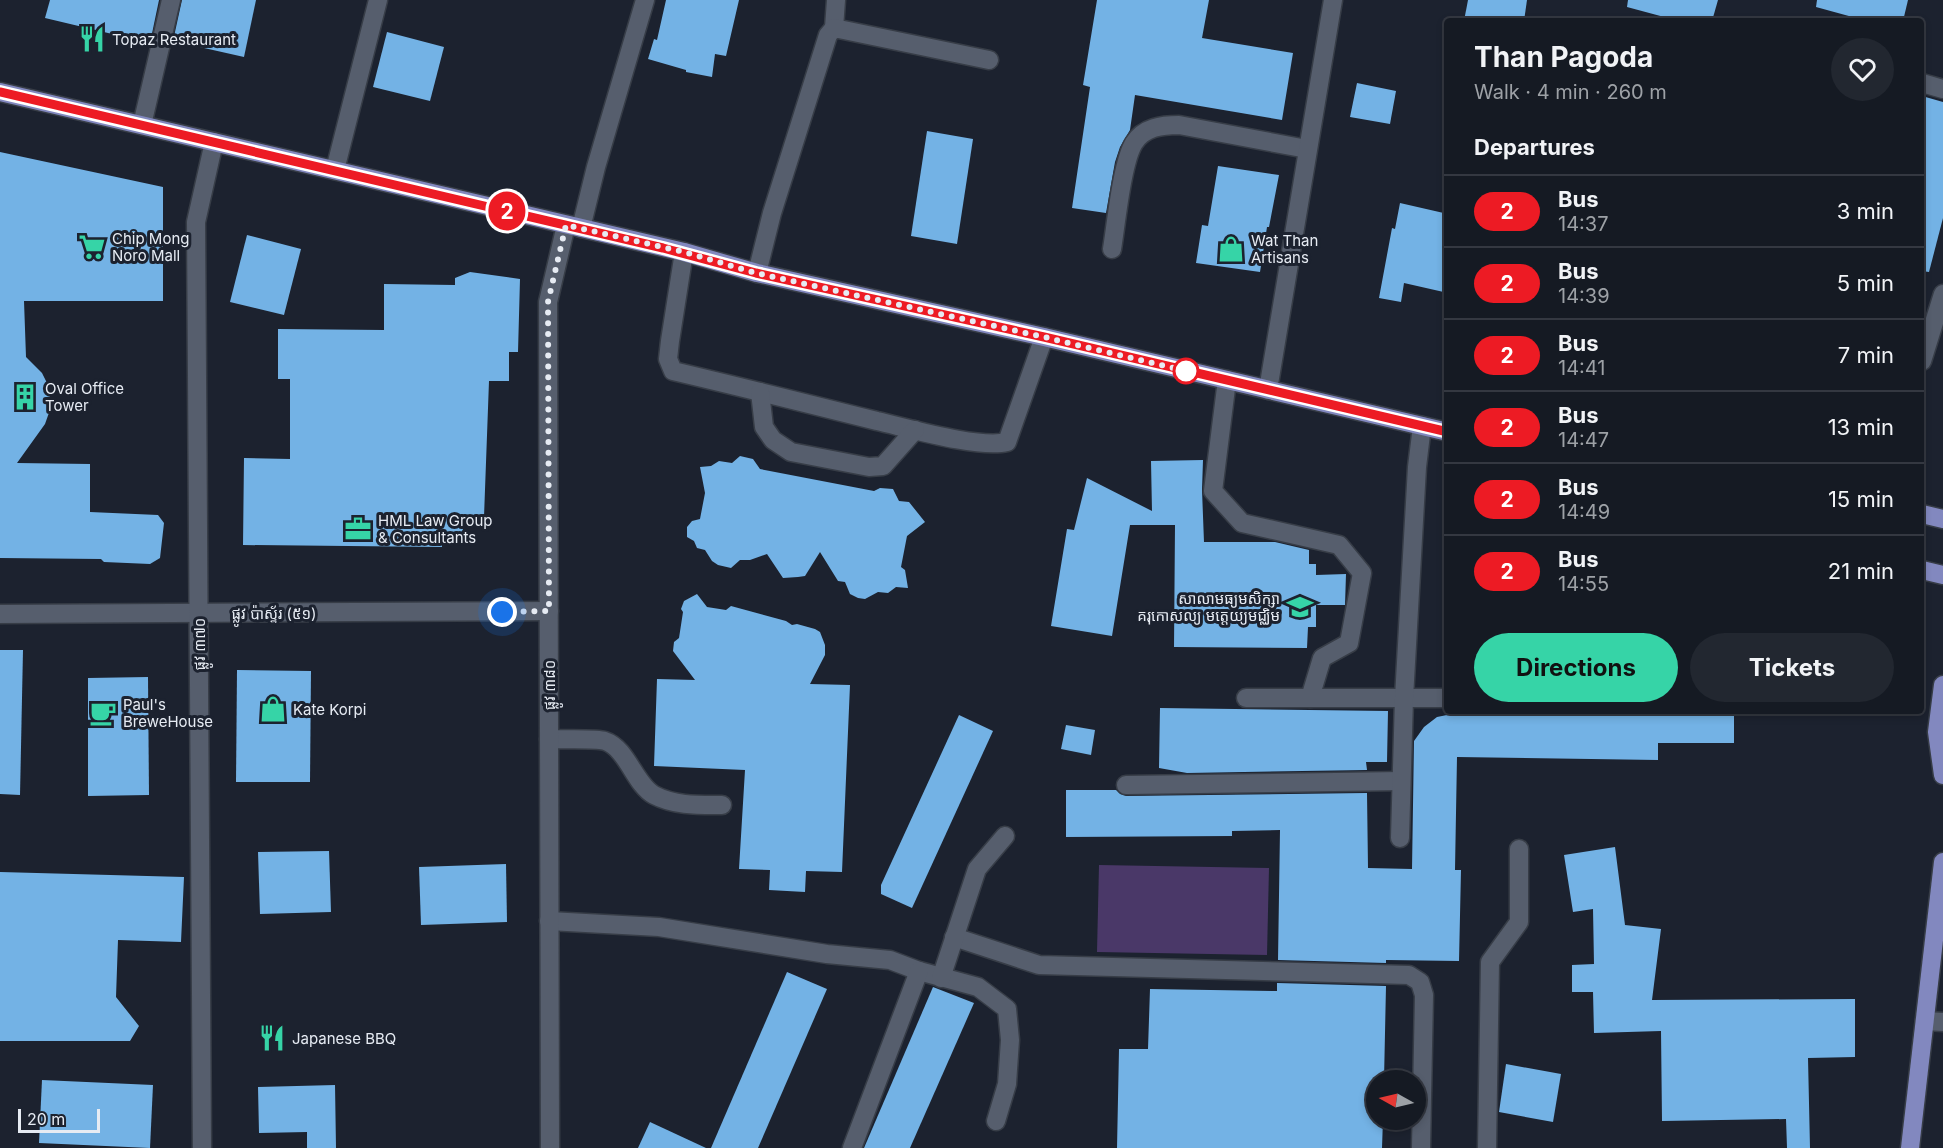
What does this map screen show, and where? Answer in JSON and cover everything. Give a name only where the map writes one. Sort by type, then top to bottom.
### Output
[{"type":"main road","points":[[0,92],[684,252],[756,273],[1044,337],[1444,431]]},
{"type":"main road","points":[[1924,514],[1943,519]]},
{"type":"main road","points":[[1924,570],[1943,575]]},
{"type":"main road","points":[[1943,685],[1937,732],[1943,775]]},
{"type":"main road","points":[[1910,1148],[1934,1022],[1943,862]]},
{"type":"street","points":[[142,125],[171,0]]},
{"type":"street","points":[[335,170],[378,0]]},
{"type":"street","name":"ផ្លូវ ៣៨០","points":[[550,1148],[548,302],[596,167],[645,0]]},
{"type":"street","points":[[756,273],[772,213],[828,35],[834,28],[836,0]]},
{"type":"street","points":[[1268,390],[1333,0]]},
{"type":"street","points":[[834,28],[989,60]]},
{"type":"street","points":[[1924,84],[1943,89]]},
{"type":"street","points":[[1112,249],[1121,192],[1134,144],[1144,134],[1159,125],[1179,125],[1307,149]]},
{"type":"street","name":"ផ្លូវ ៣៧០","points":[[202,1148],[196,222],[214,142]]},
{"type":"street","points":[[684,252],[668,359],[673,371],[915,430],[985,443],[1007,442],[1044,337]]},
{"type":"street","points":[[1924,355],[1943,294]]},
{"type":"street","points":[[1227,380],[1213,491],[1242,523],[1339,545],[1362,573],[1349,643],[1322,658],[1310,698]]},
{"type":"street","points":[[760,392],[764,427],[773,440],[791,452],[869,467],[883,466],[915,430]]},
{"type":"street","points":[[1400,838],[1404,698],[1417,467],[1422,426]]},
{"type":"street","name":"ផ្លូវ ប៉ាស្ទ័រ (៥១)","points":[[0,614],[549,611]]},
{"type":"street","points":[[1246,698],[1444,698]]},
{"type":"street","points":[[549,739],[605,741],[620,751],[652,794],[680,804],[722,805]]},
{"type":"street","points":[[1126,785],[1401,781]]},
{"type":"street","points":[[941,978],[977,869],[1005,836]]},
{"type":"street","points":[[1488,1148],[1490,962],[1519,922],[1519,849]]},
{"type":"street","points":[[549,921],[659,927],[827,954],[890,960],[941,978],[978,987],[1007,1009],[1010,1040],[1007,1084],[996,1120]]},
{"type":"street","points":[[954,937],[1039,965],[1409,975],[1420,982],[1424,995],[1421,1148]]},
{"type":"street","points":[[852,1148],[919,971]]},
{"type":"shaded area","points":[[1099,865],[1269,868],[1267,955],[1097,952]]},
{"type":"building","points":[[50,0],[159,0],[150,43],[45,18]]},
{"type":"building","points":[[182,0],[256,0],[244,57],[173,41]]},
{"type":"building","points":[[666,0],[739,0],[726,56],[715,54],[712,77],[686,72],[686,70],[648,59],[654,39],[657,40]]},
{"type":"building","points":[[1097,0],[1209,0],[1202,38],[1293,53],[1282,120],[1135,95],[1130,130],[1120,147],[1115,162],[1106,213],[1072,208],[1090,87],[1083,85]]},
{"type":"building","points":[[1468,0],[1527,0],[1524,18],[1465,18]]},
{"type":"building","points":[[1628,0],[1718,0],[1713,18],[1668,18],[1627,7]]},
{"type":"building","points":[[1817,0],[1908,0],[1904,18],[1856,18],[1816,7]]},
{"type":"building","points":[[387,32],[444,47],[430,101],[373,87]]},
{"type":"building","points":[[1357,83],[1396,91],[1390,124],[1350,117]]},
{"type":"building","points":[[1924,97],[1943,102],[1943,218],[1929,272],[1924,271]]},
{"type":"building","points":[[927,131],[973,139],[957,244],[911,236]]},
{"type":"building","points":[[0,152],[163,187],[163,301],[24,301],[26,357],[42,373],[49,387],[51,407],[45,424],[17,463],[90,464],[90,512],[158,515],[164,523],[160,558],[150,564],[104,562],[101,559],[0,558]]},
{"type":"building","points":[[1218,166],[1279,175],[1260,272],[1196,263],[1202,225],[1208,226]]},
{"type":"building","points":[[1400,203],[1444,213],[1444,292],[1404,283],[1401,302],[1379,298],[1392,228],[1395,229]]},
{"type":"building","points":[[247,235],[301,249],[284,315],[230,302]]},
{"type":"building","points":[[470,272],[520,279],[518,352],[509,352],[509,381],[489,381],[484,517],[463,516],[463,536],[442,536],[442,547],[243,545],[244,458],[290,459],[290,379],[278,379],[278,329],[384,330],[384,284],[455,285],[455,278]]},
{"type":"building","points":[[740,456],[753,459],[760,469],[874,491],[880,488],[893,489],[899,501],[909,502],[925,522],[907,536],[901,567],[905,570],[908,588],[896,587],[888,593],[878,592],[865,599],[858,598],[850,594],[845,582],[838,581],[820,552],[805,576],[798,577],[783,578],[767,554],[750,560],[740,560],[731,568],[712,561],[705,550],[697,548],[694,541],[687,537],[687,527],[692,521],[700,519],[705,493],[700,467],[711,466],[719,461],[732,463]]},
{"type":"building","points":[[1203,460],[1204,542],[1275,542],[1309,550],[1309,564],[1316,564],[1316,575],[1346,574],[1345,605],[1316,605],[1316,627],[1308,627],[1307,648],[1174,647],[1175,525],[1130,525],[1112,636],[1051,626],[1067,529],[1074,530],[1087,478],[1152,511],[1151,461]]},
{"type":"building","points":[[697,594],[707,607],[726,610],[731,606],[786,621],[792,625],[797,624],[815,629],[820,632],[825,645],[825,655],[810,684],[850,685],[842,872],[806,871],[805,892],[769,890],[770,870],[739,869],[745,770],[654,766],[657,679],[695,680],[673,651],[674,642],[679,638],[683,612],[681,609],[684,601]]},
{"type":"building","points":[[0,650],[23,650],[20,795],[0,794]]},
{"type":"building","points":[[237,670],[311,671],[310,782],[236,782]]},
{"type":"building","points":[[148,677],[149,795],[88,796],[88,678]]},
{"type":"building","points":[[1160,708],[1388,711],[1387,762],[1366,762],[1367,770],[1187,773],[1159,768]]},
{"type":"building","points":[[1452,714],[1734,714],[1734,743],[1658,743],[1658,760],[1457,757],[1455,870],[1461,870],[1459,961],[1386,960],[1386,963],[1278,960],[1280,830],[1232,831],[1232,836],[1066,837],[1066,790],[1116,790],[1126,796],[1367,793],[1368,868],[1412,869],[1414,741],[1424,727],[1437,717]]},
{"type":"building","points":[[959,715],[993,731],[912,908],[881,894],[881,885]]},
{"type":"building","points":[[1066,725],[1095,730],[1091,755],[1061,749]]},
{"type":"building","points":[[1615,847],[1625,925],[1661,929],[1652,1000],[1855,999],[1855,1057],[1808,1058],[1810,1148],[1787,1148],[1786,1119],[1662,1121],[1661,1031],[1594,1033],[1593,992],[1572,992],[1572,965],[1594,964],[1593,909],[1573,912],[1564,855]]},
{"type":"building","points":[[329,851],[331,912],[260,914],[258,852]]},
{"type":"building","points":[[506,864],[507,922],[421,925],[419,867]]},
{"type":"building","points":[[0,872],[184,877],[181,942],[118,940],[116,997],[139,1026],[130,1041],[0,1041]]},
{"type":"building","points":[[787,972],[827,989],[758,1148],[711,1148]]},
{"type":"building","points":[[1277,983],[1386,986],[1384,1070],[1366,1070],[1366,1130],[1383,1130],[1382,1148],[1117,1148],[1119,1049],[1148,1049],[1150,989],[1277,991]]},
{"type":"building","points":[[933,987],[974,1003],[910,1148],[864,1148]]},
{"type":"building","points":[[1506,1064],[1561,1074],[1553,1122],[1499,1112]]},
{"type":"building","points":[[42,1080],[153,1085],[150,1148],[39,1143]]},
{"type":"building","points":[[335,1085],[336,1148],[307,1148],[307,1132],[259,1133],[258,1087]]},
{"type":"building","points":[[650,1122],[706,1148],[638,1148]]},
{"type":"bus line","name":"2","points":[[0,92],[684,252],[756,273],[1044,337],[1444,431]]},
{"type":"place","name":"Topaz Restaurant","points":[[92,39]]},
{"type":"place","name":"Chip Mong Noro Mall","points":[[92,247]]},
{"type":"place","name":"Wat Than Artisans","points":[[1231,249]]},
{"type":"place","name":"Oval Office Tower","points":[[25,397]]},
{"type":"place","name":"HML Law Group & Consultants","points":[[358,529]]},
{"type":"place","name":"សាលាមធ្យមសិក្សា គរុកោសល្យ មត្តេយ្យមជ្ឈិម","points":[[1300,607]]},
{"type":"place","name":"Kate Korpi","points":[[273,709]]},
{"type":"place","name":"Paul's BreweHouse","points":[[103,713]]},
{"type":"place","name":"Japanese BBQ","points":[[272,1038]]},
{"type":"route","points":[[502,612],[549,611],[548,302],[566,225],[684,252],[756,273],[1186,371]]}]
